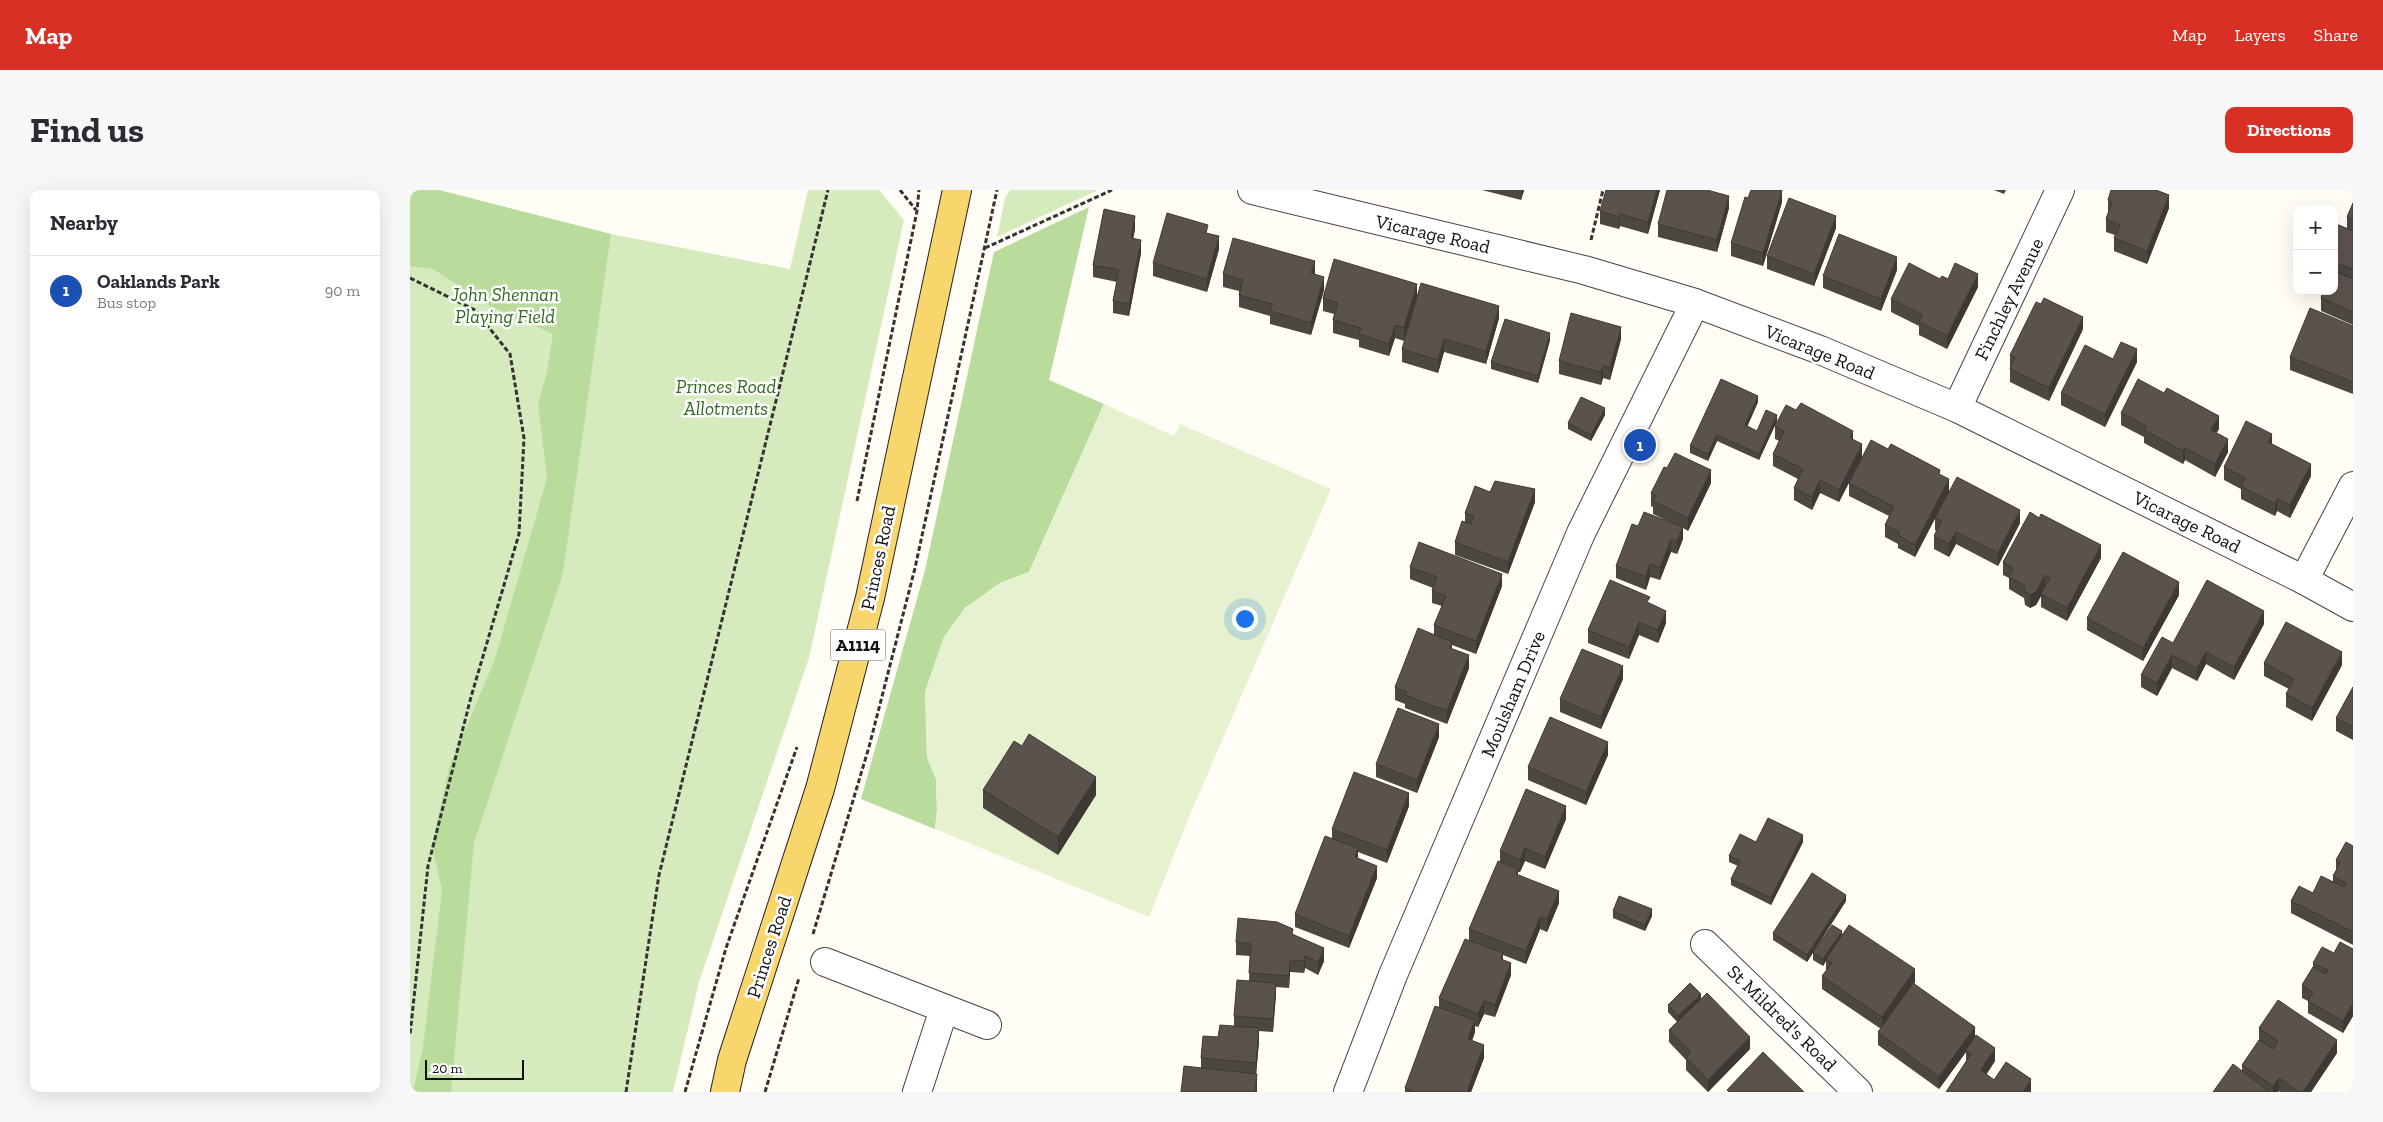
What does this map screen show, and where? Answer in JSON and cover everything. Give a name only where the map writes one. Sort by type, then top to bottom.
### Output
[{"type":"main road","name":"Princes Road","points":[[725,1092],[732,1060],[820,789],[870,598],[957,190]]},
{"type":"street","name":"Vicarage Road","points":[[1252,190],[1584,270],[1695,303],[1820,350],[1957,408],[2304,580],[2353,608]]},
{"type":"street","name":"Finchley Avenue","points":[[1957,408],[2060,190]]},
{"type":"street","name":"Moulsham Drive","points":[[1348,1092],[1393,975],[1581,534],[1695,303]]},
{"type":"street","points":[[2304,580],[2353,486]]},
{"type":"street","name":"St Mildred's Road","points":[[1705,944],[1858,1092]]},
{"type":"street","points":[[813,966],[891,989],[987,1025]]},
{"type":"street","points":[[917,1092],[944,1009]]},
{"type":"path","points":[[626,1092],[659,875],[828,190]]},
{"type":"path","points":[[900,190],[916,211]]},
{"type":"path","points":[[855,508],[919,190]]},
{"type":"path","points":[[984,248],[1112,190]]},
{"type":"path","points":[[1584,270],[1603,190]]},
{"type":"path","points":[[410,278],[475,310],[510,354],[524,438],[518,534],[471,697],[428,866],[410,1035]]},
{"type":"path","points":[[685,1092],[726,948],[797,746]]},
{"type":"path","points":[[765,1092],[813,966]]},
{"type":"green space","name":"Princes Road Allotments","points":[[410,190],[439,190],[611,234],[790,269],[808,190],[879,190],[904,220],[809,658],[699,982],[673,1092],[410,1092]]},
{"type":"green space","name":"John Shennan Playing Field","points":[[410,190],[439,190],[611,234],[563,573],[474,843],[451,1092],[413,1092],[423,1047],[442,890],[432,846],[449,768],[495,659],[547,478],[538,405],[547,372],[553,334],[490,306],[433,269],[410,266]]},
{"type":"green space","points":[[1010,190],[1098,190],[997,237],[1005,198]]},
{"type":"green space","points":[[1089,207],[1049,380],[1104,404],[1029,572],[1000,583],[965,608],[944,637],[925,692],[927,757],[936,779],[937,811],[935,829],[861,799],[925,570],[994,252]]},
{"type":"green space","points":[[1104,404],[1174,436],[1180,424],[1331,489],[1189,817],[1149,917],[935,829],[937,811],[936,779],[927,757],[925,692],[944,637],[965,608],[1000,583],[1029,572]]},
{"type":"building","points":[[1606,190],[1657,190],[1648,222],[1620,214],[1619,217],[1600,211]]},
{"type":"building","points":[[1667,190],[1707,190],[1729,196],[1717,240],[1658,224]]},
{"type":"building","points":[[1751,190],[1782,190],[1763,253],[1731,243],[1745,197],[1748,198]]},
{"type":"building","points":[[2111,190],[2156,190],[2169,195],[2147,251],[2114,238],[2120,225],[2106,219],[2112,202],[2108,200]]},
{"type":"building","points":[[1789,198],[1836,216],[1814,274],[1767,256]]},
{"type":"building","points":[[2353,203],[2353,219],[2347,217]]},
{"type":"building","points":[[1104,209],[1135,216],[1131,238],[1141,240],[1129,304],[1113,301],[1119,270],[1093,265]]},
{"type":"building","points":[[1167,213],[1208,225],[1206,233],[1219,236],[1207,279],[1153,263]]},
{"type":"building","points":[[2338,225],[2353,231],[2353,269],[2338,263]]},
{"type":"building","points":[[1839,234],[1897,257],[1881,299],[1823,276]]},
{"type":"building","points":[[1233,238],[1315,261],[1311,273],[1324,277],[1311,323],[1270,311],[1272,304],[1239,295],[1243,280],[1223,274]]},
{"type":"building","points":[[1334,259],[1417,284],[1404,328],[1395,325],[1389,344],[1359,334],[1361,328],[1333,320],[1338,303],[1323,298]]},
{"type":"building","points":[[1909,263],[1940,279],[1942,276],[1948,279],[1955,263],[1978,274],[1947,336],[1919,322],[1923,315],[1891,299]]},
{"type":"building","points":[[2338,273],[2353,279],[2353,312],[2321,298],[2322,295],[2338,295]]},
{"type":"building","points":[[1421,283],[1499,306],[1486,351],[1444,339],[1438,360],[1402,349]]},
{"type":"building","points":[[2044,298],[2083,317],[2049,388],[2010,369],[2015,357],[2010,355],[2036,302],[2041,304]]},
{"type":"building","points":[[2310,308],[2353,326],[2353,382],[2290,357]]},
{"type":"building","points":[[1571,313],[1621,327],[1610,368],[1603,366],[1601,372],[1559,361]]},
{"type":"building","points":[[1505,319],[1550,333],[1538,376],[1491,362]]},
{"type":"building","points":[[2121,342],[2137,349],[2105,414],[2061,393],[2085,345],[2113,359]]},
{"type":"building","points":[[1721,379],[1758,396],[1745,425],[1757,431],[1766,410],[1777,415],[1759,454],[1717,435],[1708,454],[1690,446]]},
{"type":"building","points":[[2138,379],[2164,393],[2167,388],[2219,416],[2211,430],[2228,439],[2215,464],[2185,448],[2183,451],[2144,430],[2146,426],[2121,413]]},
{"type":"building","points":[[1581,397],[1605,408],[1591,435],[1568,423]]},
{"type":"building","points":[[1801,403],[1853,431],[1850,438],[1862,444],[1839,490],[1820,480],[1812,497],[1794,488],[1803,469],[1773,454],[1784,431],[1775,426],[1786,405],[1796,410]]},
{"type":"building","points":[[2246,421],[2272,434],[2268,442],[2311,464],[2290,505],[2277,499],[2275,504],[2241,486],[2245,478],[2224,467]]},
{"type":"building","points":[[1871,440],[1888,449],[1891,444],[1940,470],[1939,474],[1949,479],[1915,545],[1898,535],[1899,532],[1885,525],[1894,507],[1849,483]]},
{"type":"building","points":[[1675,453],[1711,470],[1688,518],[1653,501],[1656,495],[1651,493],[1664,467],[1667,468]]},
{"type":"building","points":[[1957,477],[2020,510],[1998,553],[1956,532],[1949,544],[1934,536],[1942,521],[1935,518]]},
{"type":"building","points":[[1495,481],[1535,489],[1508,562],[1455,542],[1462,521],[1471,524],[1474,516],[1465,513],[1475,486],[1490,492]]},
{"type":"building","points":[[1644,512],[1683,527],[1677,541],[1671,539],[1660,568],[1650,564],[1646,577],[1616,566],[1632,524],[1638,526]]},
{"type":"building","points":[[2030,512],[2039,518],[2041,514],[2101,545],[2067,608],[2041,594],[2050,578],[2045,575],[2036,592],[2030,595],[2025,592],[2024,585],[2009,577],[2013,568],[2003,562]]},
{"type":"building","points":[[1419,542],[1502,574],[1476,641],[1434,625],[1446,596],[1432,590],[1437,577],[1410,567]]},
{"type":"building","points":[[2123,552],[2179,582],[2143,648],[2087,618]]},
{"type":"building","points":[[1610,580],[1650,597],[1647,602],[1666,611],[1658,630],[1639,622],[1629,647],[1588,630]]},
{"type":"building","points":[[2207,580],[2264,611],[2234,667],[2206,652],[2197,668],[2172,655],[2157,683],[2141,675],[2162,637],[2173,643]]},
{"type":"building","points":[[2286,622],[2342,652],[2312,708],[2286,694],[2294,679],[2264,663]]},
{"type":"building","points":[[1418,628],[1452,642],[1450,648],[1469,655],[1447,711],[1405,695],[1407,692],[1395,687]]},
{"type":"building","points":[[1582,649],[1623,666],[1601,717],[1560,699]]},
{"type":"building","points":[[2353,687],[2353,727],[2336,718]]},
{"type":"building","points":[[1398,708],[1439,724],[1417,780],[1376,764]]},
{"type":"building","points":[[1550,717],[1608,742],[1586,792],[1528,767]]},
{"type":"building","points":[[1029,734],[1096,777],[1058,837],[983,790],[1014,741],[1022,746]]},
{"type":"building","points":[[1354,772],[1409,793],[1387,850],[1332,829]]},
{"type":"building","points":[[1526,789],[1566,806],[1545,857],[1525,848],[1520,860],[1500,851]]},
{"type":"building","points":[[1768,818],[1803,835],[1771,898],[1731,879],[1740,861],[1729,856],[1740,834],[1756,842]]},
{"type":"building","points":[[1325,836],[1358,848],[1355,857],[1377,866],[1349,936],[1295,914]]},
{"type":"building","points":[[2346,842],[2353,846],[2353,932],[2291,901],[2299,886],[2313,893],[2321,876],[2344,887],[2346,883],[2333,876],[2340,863],[2336,860]]},
{"type":"building","points":[[1498,861],[1518,869],[1516,874],[1559,891],[1547,919],[1540,917],[1526,951],[1469,929]]},
{"type":"building","points":[[1812,873],[1846,895],[1807,955],[1773,933]]},
{"type":"building","points":[[1619,896],[1652,909],[1645,925],[1613,911]]},
{"type":"building","points":[[1238,918],[1277,922],[1293,929],[1292,934],[1324,948],[1318,962],[1305,956],[1304,961],[1290,960],[1289,976],[1249,973],[1251,944],[1236,942]]},
{"type":"building","points":[[1832,925],[1842,931],[1823,959],[1813,953]]},
{"type":"building","points":[[1849,925],[1915,969],[1882,1017],[1822,976],[1832,963],[1826,959]]},
{"type":"building","points":[[1465,939],[1503,953],[1501,959],[1511,963],[1495,1005],[1484,1001],[1478,1014],[1439,998]]},
{"type":"building","points":[[2340,942],[2353,949],[2353,1003],[2343,1021],[2308,1001],[2313,992],[2302,985],[2313,967],[2326,974],[2328,970],[2313,963],[2322,947],[2334,953]]},
{"type":"building","points":[[1237,980],[1276,983],[1273,1019],[1234,1016]]},
{"type":"building","points":[[1690,983],[1701,994],[1678,1016],[1668,1005]]},
{"type":"building","points":[[1913,983],[1975,1027],[1939,1077],[1878,1032]]},
{"type":"building","points":[[1707,993],[1750,1037],[1708,1080],[1686,1058],[1691,1052],[1669,1030]]},
{"type":"building","points":[[2278,1000],[2337,1040],[2303,1092],[2299,1092],[2279,1078],[2273,1086],[2242,1065],[2259,1040],[2273,1049],[2278,1041],[2259,1028]]},
{"type":"building","points":[[1435,1006],[1475,1020],[1468,1039],[1484,1045],[1467,1092],[1415,1092],[1405,1088]]},
{"type":"building","points":[[1220,1025],[1259,1028],[1256,1063],[1201,1058],[1203,1036],[1218,1037]]},
{"type":"building","points":[[1976,1035],[1995,1048],[1981,1070],[1994,1080],[2006,1062],[2031,1079],[2023,1092],[1946,1092],[1971,1054],[1966,1050]]},
{"type":"building","points":[[1763,1052],[1804,1092],[1729,1092],[1727,1090]]},
{"type":"building","points":[[2233,1064],[2270,1092],[2213,1092]]},
{"type":"building","points":[[1184,1066],[1257,1074],[1255,1092],[1181,1092]]},
{"type":"place","name":"Oaklands Park","points":[[1640,445]]}]
